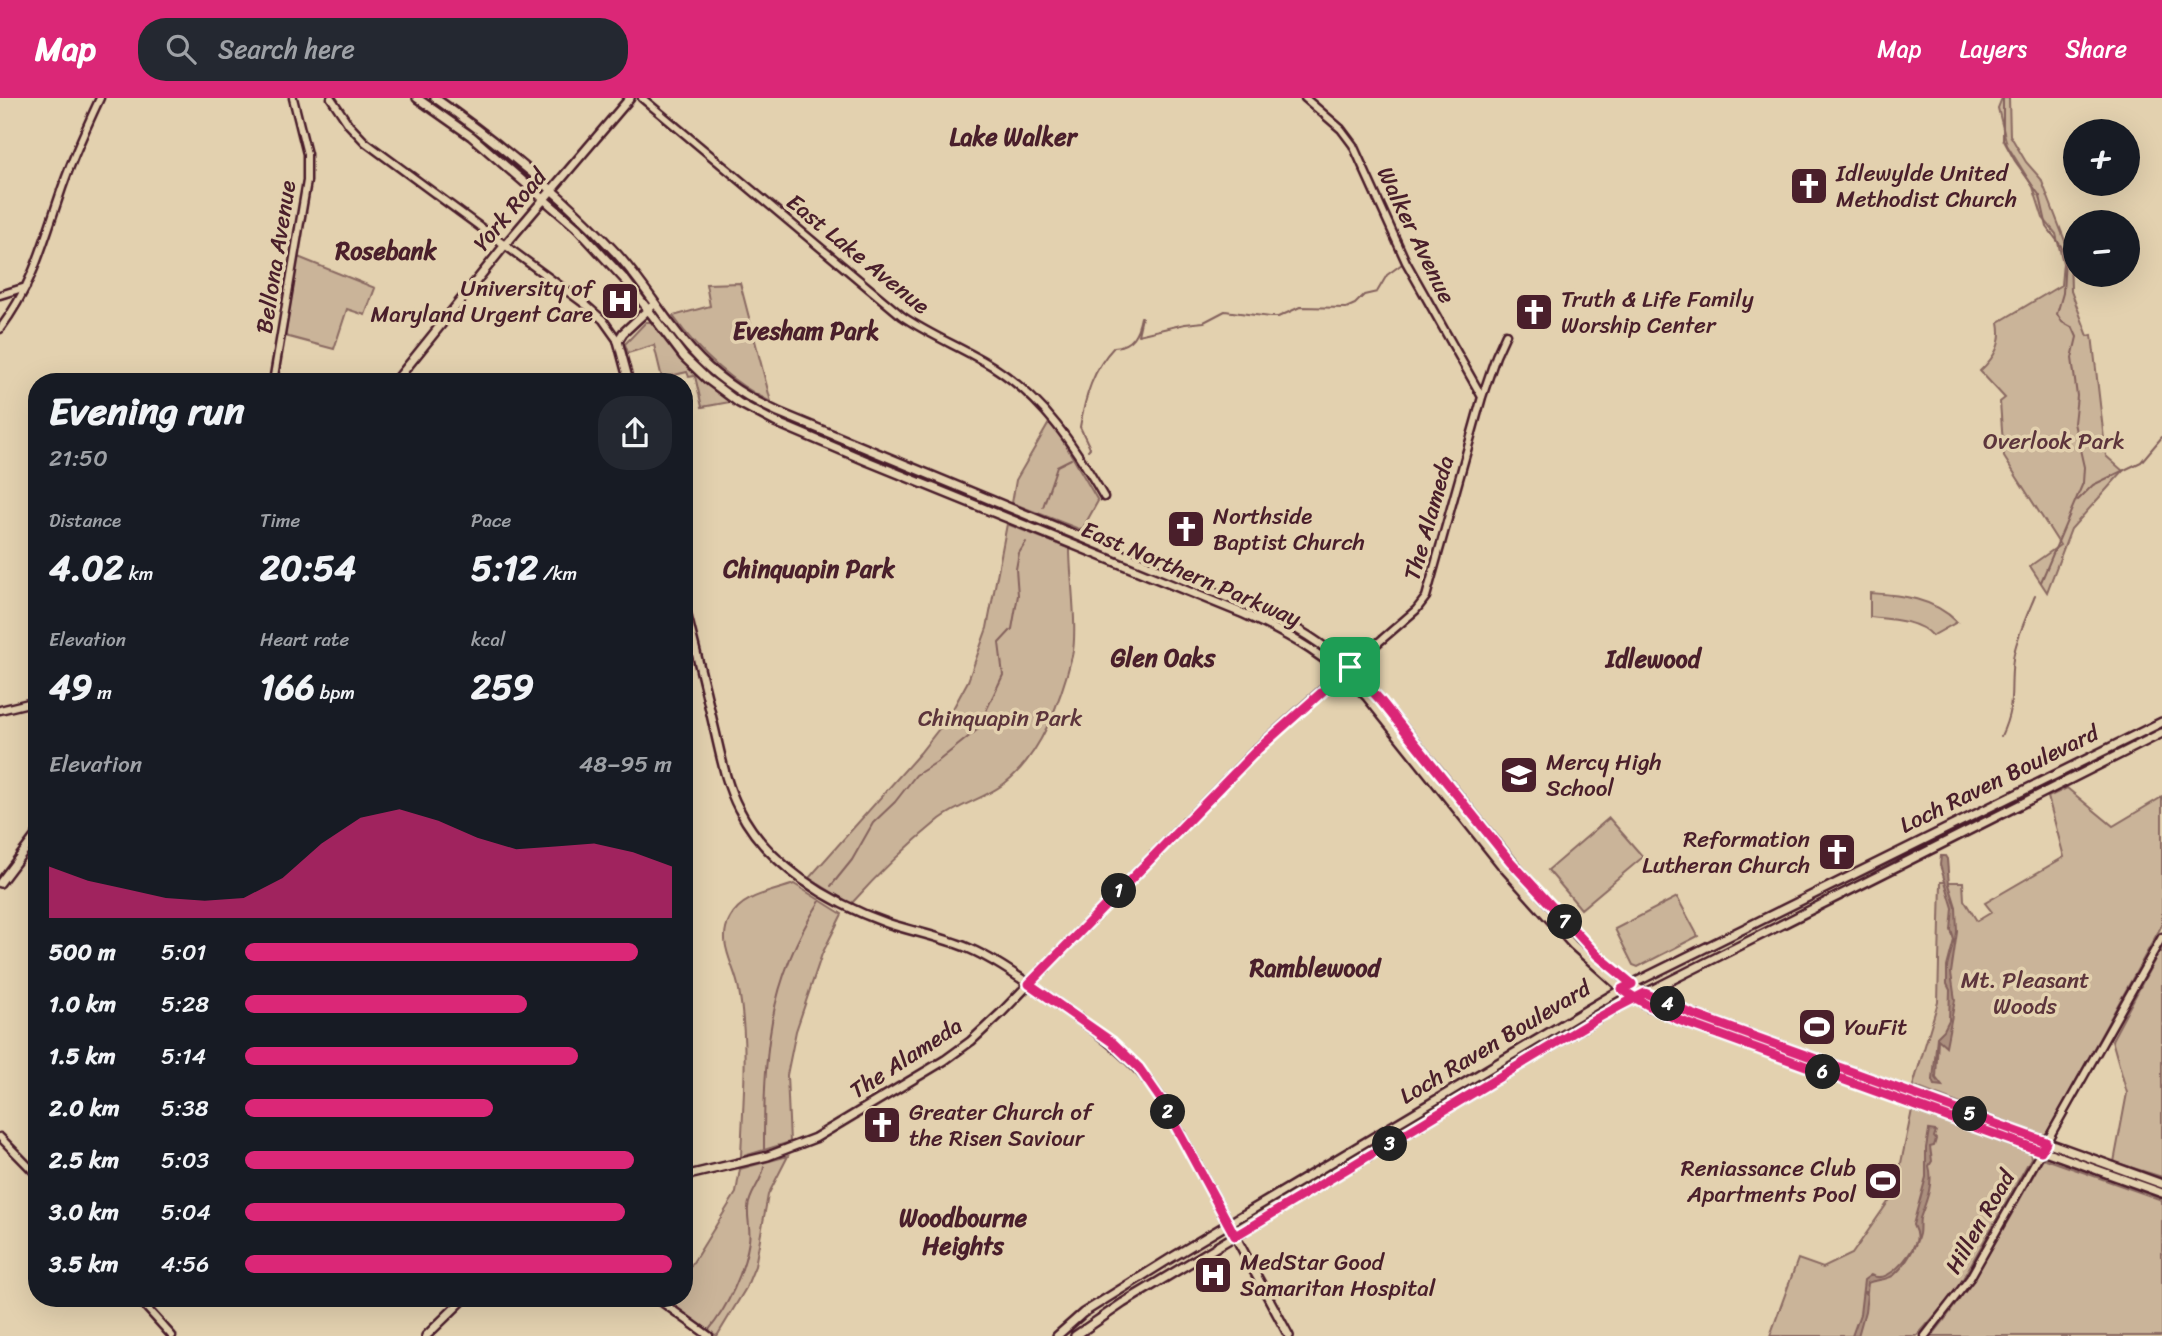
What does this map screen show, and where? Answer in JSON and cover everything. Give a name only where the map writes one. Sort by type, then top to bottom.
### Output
[{"type":"main road","name":"East Northern Parkway","points":[[417,98],[471,136],[545,199],[611,263],[673,343],[696,368],[727,395],[755,413],[1272,626],[1318,652],[1367,697],[1527,895],[1581,953],[1635,998],[1684,1022],[2162,1194]]},
{"type":"main road","name":"East Northern Parkway","points":[[436,98],[484,134],[601,237],[702,362],[760,404],[1267,614],[1318,641],[1350,667],[1376,695],[1510,861],[1597,955],[1645,993],[1692,1014],[2162,1184]]},
{"type":"main road","name":"York Road","points":[[402,373],[505,245],[630,98]]},
{"type":"main road","points":[[627,373],[618,341],[657,304]]},
{"type":"main road","points":[[693,640],[729,785],[738,809],[762,843],[799,877],[843,904],[886,922],[969,948],[1010,970],[1112,1042],[1139,1068],[1162,1101],[1289,1336]]},
{"type":"main road","name":"The Alameda","points":[[693,1174],[768,1156],[815,1138],[957,1052],[991,1023],[1257,750],[1350,667]]},
{"type":"main road","name":"Loch Raven Boulevard","points":[[1056,1336],[1092,1307],[1622,989],[2162,722]]},
{"type":"main road","name":"Loch Raven Boulevard","points":[[1075,1336],[1113,1309],[1635,998],[2162,733]]},
{"type":"main road","points":[[2104,749],[2111,754],[2111,759]]},
{"type":"main road","points":[[0,883],[28,846]]},
{"type":"main road","points":[[426,1336],[456,1307]]},
{"type":"street","points":[[0,329],[16,307],[42,253],[74,158],[100,98]]},
{"type":"street","name":"Bellona Avenue","points":[[275,373],[307,181],[307,154],[293,98]]},
{"type":"street","points":[[331,98],[349,125],[365,142],[592,310],[618,341]]},
{"type":"street","name":"East Lake Avenue","points":[[642,98],[902,316],[993,367],[1024,390],[1059,425],[1104,497]]},
{"type":"street","name":"Walker Avenue","points":[[1305,98],[1340,129],[1353,145],[1406,262],[1482,397]]},
{"type":"street","points":[[16,307],[3,295],[26,287]]},
{"type":"street","name":"The Alameda","points":[[1350,667],[1416,610],[1426,597],[1482,397],[1505,336]]},
{"type":"street","points":[[0,710],[28,703]]},
{"type":"street","name":"Hillen Road","points":[[1925,1336],[1965,1286],[2162,937]]},
{"type":"street","points":[[0,1137],[28,1166]]},
{"type":"street","points":[[146,1307],[172,1336]]},
{"type":"street","points":[[668,1307],[709,1336]]},
{"type":"green space","name":"Overlook Park","points":[[2002,98],[2009,98],[2010,135],[2026,162],[2041,179],[2063,236],[2063,263],[2056,234],[2043,218],[2033,187],[2007,145],[1998,108]]},
{"type":"green space","points":[[298,257],[375,288],[365,315],[347,309],[334,349],[285,336]]},
{"type":"green space","name":"Overlook Park","points":[[2063,263],[2063,287],[2071,287],[2088,336],[2092,335],[2106,456],[2123,471],[2071,529],[2047,592],[2030,566],[2060,545],[2004,457],[2000,402],[2005,398],[1980,371],[1997,349],[2000,337],[1999,322],[2061,285]]},
{"type":"green space","points":[[740,283],[771,402],[716,365],[673,316],[710,306],[706,284]]},
{"type":"green space","points":[[646,322],[651,322],[687,365],[730,402],[702,407],[693,373],[661,373],[654,345],[628,353],[625,344]]},
{"type":"green space","points":[[1049,423],[1058,432],[1098,501],[1083,528],[1079,529],[1012,503],[1016,480]]},
{"type":"green space","name":"Chinquapin Park","points":[[1007,524],[1070,549],[1074,645],[1055,708],[1039,742],[1018,771],[998,788],[940,819],[894,860],[851,904],[809,878],[920,753],[949,716],[968,681],[987,628]]},
{"type":"green space","points":[[1870,593],[1928,603],[1957,622],[1932,636],[1912,623],[1870,617]]},
{"type":"green space","name":"Mt. Pleasant Woods","points":[[2067,788],[2113,826],[2162,797],[2162,925],[2050,1128],[2042,1135],[1913,1086],[1938,1002],[1941,882],[1963,882],[1964,900],[1977,921],[1992,912],[1985,903],[2064,857],[2048,797]]},
{"type":"green space","points":[[1609,818],[1643,857],[1581,909],[1548,870]]},
{"type":"green space","points":[[794,884],[842,914],[822,954],[796,1031],[787,1075],[790,1142],[741,1157],[744,1031],[739,990],[726,945],[726,927],[735,910],[742,904],[758,895]]},
{"type":"green space","points":[[1677,897],[1698,936],[1638,967],[1633,965],[1615,929]]},
{"type":"green space","points":[[2162,946],[2162,1177],[2114,1162],[2127,1093],[2112,1040]]},
{"type":"green space","points":[[1912,1110],[2030,1153],[2031,1158],[1956,1291],[1917,1336],[1770,1336],[1798,1259],[1823,1268],[1852,1254],[1895,1192]]},
{"type":"green space","points":[[788,1156],[768,1195],[755,1266],[746,1288],[717,1336],[675,1307],[693,1307],[693,1262],[736,1193],[740,1169]]},
{"type":"green space","points":[[2043,1158],[2162,1200],[2162,1336],[1932,1336],[1977,1272]]},
{"type":"shaded area","points":[[1941,856],[1947,859],[1949,884],[1956,907],[1957,932],[1951,973],[1955,1000],[1946,1046],[1938,1039],[1936,1078],[1942,1086],[1935,1085],[1933,1080],[1937,1037],[1949,1020],[1950,990],[1947,984],[1947,967],[1954,940],[1951,930],[1953,908],[1940,865]]},
{"type":"shaded area","points":[[1929,1130],[1936,1131],[1936,1139],[1934,1146],[1930,1147],[1930,1186],[1917,1239],[1906,1262],[1894,1275],[1868,1283],[1867,1292],[1864,1292],[1867,1295],[1865,1311],[1858,1336],[1852,1336],[1860,1314],[1864,1280],[1871,1275],[1878,1277],[1891,1273],[1904,1261],[1916,1241],[1913,1225],[1926,1177]]},
{"type":"waterway","points":[[2003,98],[2003,139],[2040,196],[2047,227],[2061,246],[2065,257],[2063,293],[2057,314],[2062,322],[2073,328],[2077,337],[2072,358],[2077,396],[2074,423],[2084,467],[2083,483],[2041,582]]},
{"type":"waterway","points":[[1088,450],[1090,448],[1080,427],[1091,384],[1114,347],[1133,338],[1141,317],[1138,335],[1204,322],[1225,311],[1278,317],[1300,307],[1346,308],[1364,295],[1377,292],[1387,275],[1402,264]]},
{"type":"waterway","points":[[2078,500],[2093,485],[2141,462],[2162,437]]},
{"type":"waterway","points":[[1043,507],[1057,466],[1071,459]]},
{"type":"waterway","points":[[831,886],[852,860],[873,823],[895,802],[916,775],[977,730],[1003,675],[999,643],[1012,629],[1018,595],[1016,569],[1019,553],[1026,542]]},
{"type":"waterway","points":[[2001,736],[2010,706],[2014,652],[2035,596]]},
{"type":"waterway","points":[[764,1149],[765,1082],[772,1021],[789,961],[802,931],[820,901]]},
{"type":"waterway","points":[[708,1331],[739,1277],[747,1253],[749,1203],[764,1167]]},
{"type":"place","name":"Idlewylde United Methodist Church","points":[[1809,186]]},
{"type":"place","name":"University of Maryland Urgent Care","points":[[620,301]]},
{"type":"place","name":"Truth & Life Family Worship Center","points":[[1534,312]]},
{"type":"place","name":"Northside Baptist Church","points":[[1186,529]]},
{"type":"place","name":"Mercy High School","points":[[1519,775]]},
{"type":"place","name":"Reformation Lutheran Church","points":[[1837,852]]},
{"type":"place","name":"YouFit","points":[[1817,1027]]},
{"type":"place","name":"Greater Church of the Risen Saviour","points":[[882,1125]]},
{"type":"place","name":"Reniassance Club Apartments Pool","points":[[1883,1181]]},
{"type":"place","name":"MedStar Good Samaritan Hospital","points":[[1213,1275]]},
{"type":"district","name":"Lake Walker","points":[[1013,137]]},
{"type":"district","name":"Rosebank","points":[[386,251]]},
{"type":"district","name":"Evesham Park","points":[[806,331]]},
{"type":"district","name":"Chinquapin Park","points":[[809,569]]},
{"type":"district","name":"Glen Oaks","points":[[1163,658]]},
{"type":"district","name":"Idlewood","points":[[1653,659]]},
{"type":"district","name":"Ramblewood","points":[[1315,968]]},
{"type":"district","name":"Woodbourne Heights","points":[[963,1232]]},
{"type":"route","points":[[1350,667],[1257,750],[1029,984],[1112,1042],[1139,1068],[1162,1101],[1235,1236],[1596,1019],[1629,1000],[1635,998],[1645,993],[1692,1014],[2046,1142],[2041,1151],[1684,1022],[1648,1006],[1635,998],[1629,994],[1622,989],[1632,984],[1597,955],[1510,861],[1381,701],[1350,667]]}]
